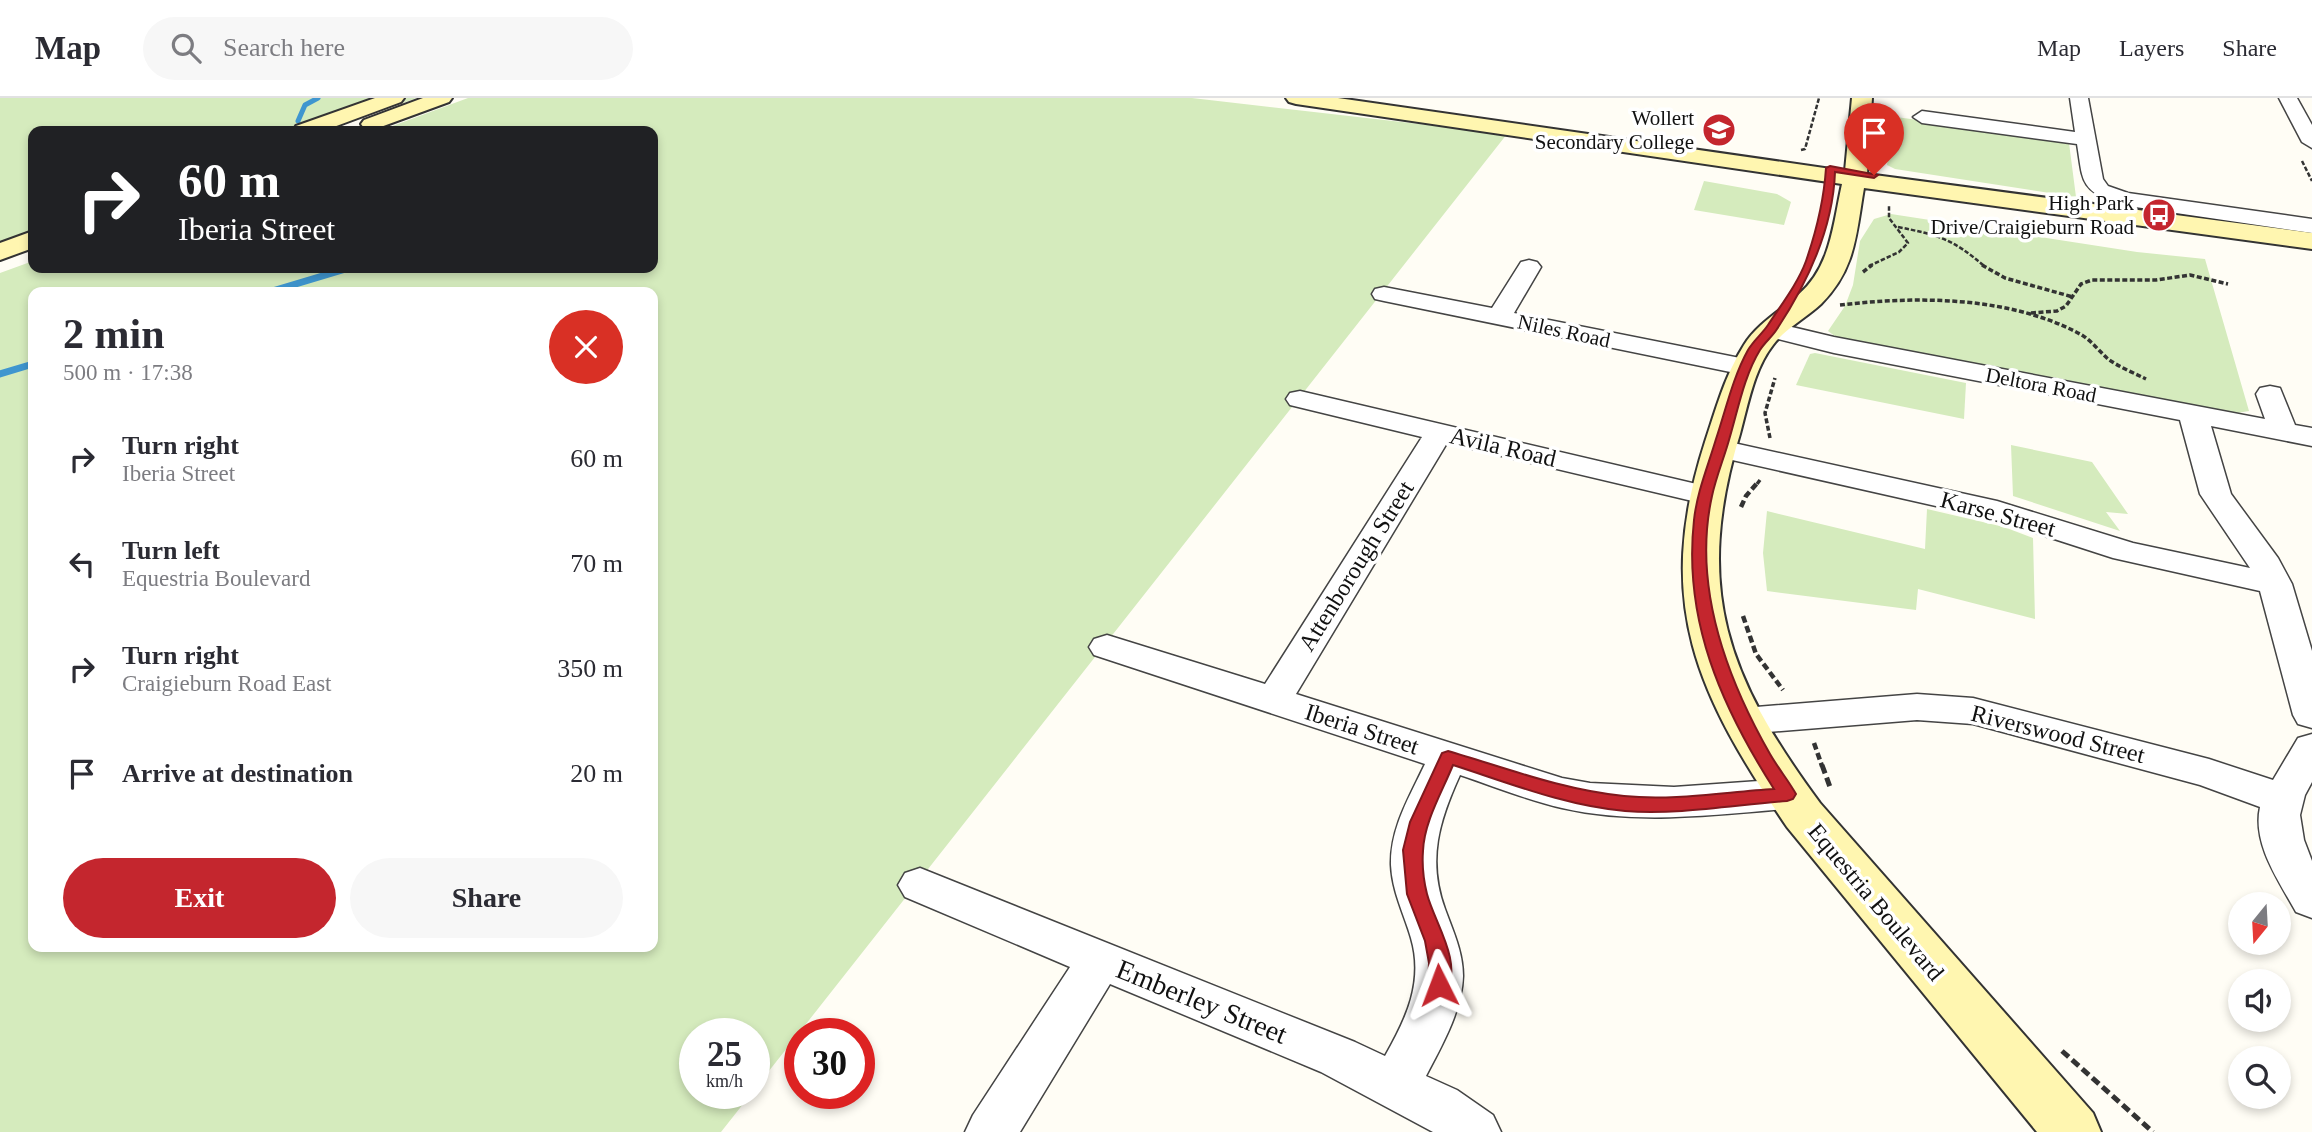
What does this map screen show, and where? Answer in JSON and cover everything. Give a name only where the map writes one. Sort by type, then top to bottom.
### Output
[{"type":"main road","points":[[318,126],[394,98]]},
{"type":"main road","points":[[366,126],[442,98]]},
{"type":"main road","points":[[1296,98],[1841,172],[1891,185],[2312,241]]},
{"type":"main road","points":[[1336,98],[2149,219]]},
{"type":"main road","points":[[1839,125],[1846,98]]},
{"type":"main road","name":"Equestria Boulevard","points":[[1862,98],[1841,172],[1843,249],[1834,270],[1810,299],[1790,335],[1756,346],[1745,367],[1720,449],[1722,506],[1699,552],[1700,587],[1708,629],[1724,680],[1744,721],[1787,794],[1859,884],[2073,1132]]},
{"type":"main road","points":[[0,252],[28,241]]},
{"type":"main road","points":[[0,261],[28,250]]},
{"type":"street","points":[[2079,98],[2094,184],[2116,197],[2312,226]]},
{"type":"street","points":[[2288,98],[2312,142]]},
{"type":"street","points":[[1922,117],[2086,139]]},
{"type":"street","points":[[1499,317],[1529,267]]},
{"type":"street","name":"Niles Road","points":[[1384,295],[1745,367]]},
{"type":"street","name":"Deltora Road","points":[[1790,335],[2312,437]]},
{"type":"street","points":[[2270,394],[2283,431]]},
{"type":"street","name":"Avila Road","points":[[1300,399],[1439,432],[1722,506]]},
{"type":"street","points":[[2193,414],[2216,494],[2261,558],[2275,584],[2312,715]]},
{"type":"street","name":"Attenborough Street","points":[[1274,701],[1439,432]]},
{"type":"street","name":"Karse Street","points":[[1720,449],[1997,510],[2125,551],[2275,584]]},
{"type":"street","name":"Iberia Street","points":[[1107,647],[1561,793],[1625,804],[1680,803],[1787,794]]},
{"type":"street","name":"Riverswood Street","points":[[1744,721],[1917,707],[1973,711],[2209,773],[2283,799]]},
{"type":"street","points":[[2312,748],[2283,799],[2279,817],[2283,840],[2296,873],[2312,900]]},
{"type":"street","points":[[1395,1084],[1418,1044],[1432,1011],[1439,985],[1440,963],[1435,941],[1417,894],[1413,850],[1420,822],[1448,757]]},
{"type":"street","name":"Emberley Street","points":[[920,885],[1338,1057],[1439,1107],[1475,1132]]},
{"type":"street","points":[[991,1132],[1101,959]]},
{"type":"path","points":[[1858,282],[1871,264],[1905,248],[1908,243],[1888,213],[1891,185]]},
{"type":"path","points":[[1897,227],[1953,242],[1965,248],[1985,267],[2005,278],[2073,297]]},
{"type":"path","points":[[2024,313],[2057,311],[2066,306],[2081,284],[2092,280],[2156,280],[2190,275],[2228,284]]},
{"type":"path","points":[[1845,299],[1834,306],[1911,298],[1967,303],[2024,313],[2058,323],[2084,336],[2111,361],[2155,383]]},
{"type":"path","points":[[1722,506],[1746,496],[1759,481],[1770,433],[1765,413],[1790,335]]},
{"type":"path","points":[[1741,607],[1756,654],[1780,684],[1799,716],[1819,754],[1832,791]]},
{"type":"path","points":[[2059,1049],[2153,1132]]},
{"type":"green space","points":[[0,98],[417,98],[339,126],[28,126],[28,239],[0,249]]},
{"type":"green space","points":[[468,98],[1192,98],[1507,134],[811,1018],[784,1018],[784,1052],[770,1070],[770,1018],[679,1018],[679,1109],[739,1109],[721,1132],[0,1132],[0,273],[28,263],[28,273],[658,273],[658,126],[392,126]]},
{"type":"green space","points":[[1887,118],[2059,139],[2069,143],[2076,197],[1895,169],[1887,165],[1892,133]]},
{"type":"green space","points":[[1704,181],[1777,194],[1791,202],[1784,225],[1694,210]]},
{"type":"green space","points":[[1891,214],[2137,252],[2205,259],[2249,411],[2237,413],[1836,337],[1828,331],[1845,306],[1853,285],[1860,241],[1874,219]]},
{"type":"green space","points":[[1810,354],[1966,383],[1964,419],[1796,385]]},
{"type":"green space","points":[[2011,445],[2092,462],[2128,514],[2106,512],[2120,531],[2013,496]]},
{"type":"green space","points":[[1927,509],[2004,527],[2033,538],[2035,619],[1918,589],[1916,610],[1767,591],[1763,553],[1767,511],[1925,549]]},
{"type":"waterway","points":[[298,121],[305,105],[318,98]]},
{"type":"waterway","points":[[286,287],[332,273]]},
{"type":"waterway","points":[[0,374],[28,366]]},
{"type":"place","name":"Wollert Secondary College","points":[[1719,130]]},
{"type":"place","name":"High Park Drive/Craigieburn Road","points":[[2159,215]]},
{"type":"route","points":[[1439,985],[1440,963],[1435,941],[1417,894],[1413,874],[1413,850],[1420,822],[1448,757],[1561,793],[1625,804],[1787,794],[1763,757],[1724,680],[1708,629],[1700,587],[1701,521],[1705,495],[1745,367],[1756,346],[1771,330],[1811,263],[1830,188],[1830,168],[1874,175]]}]
